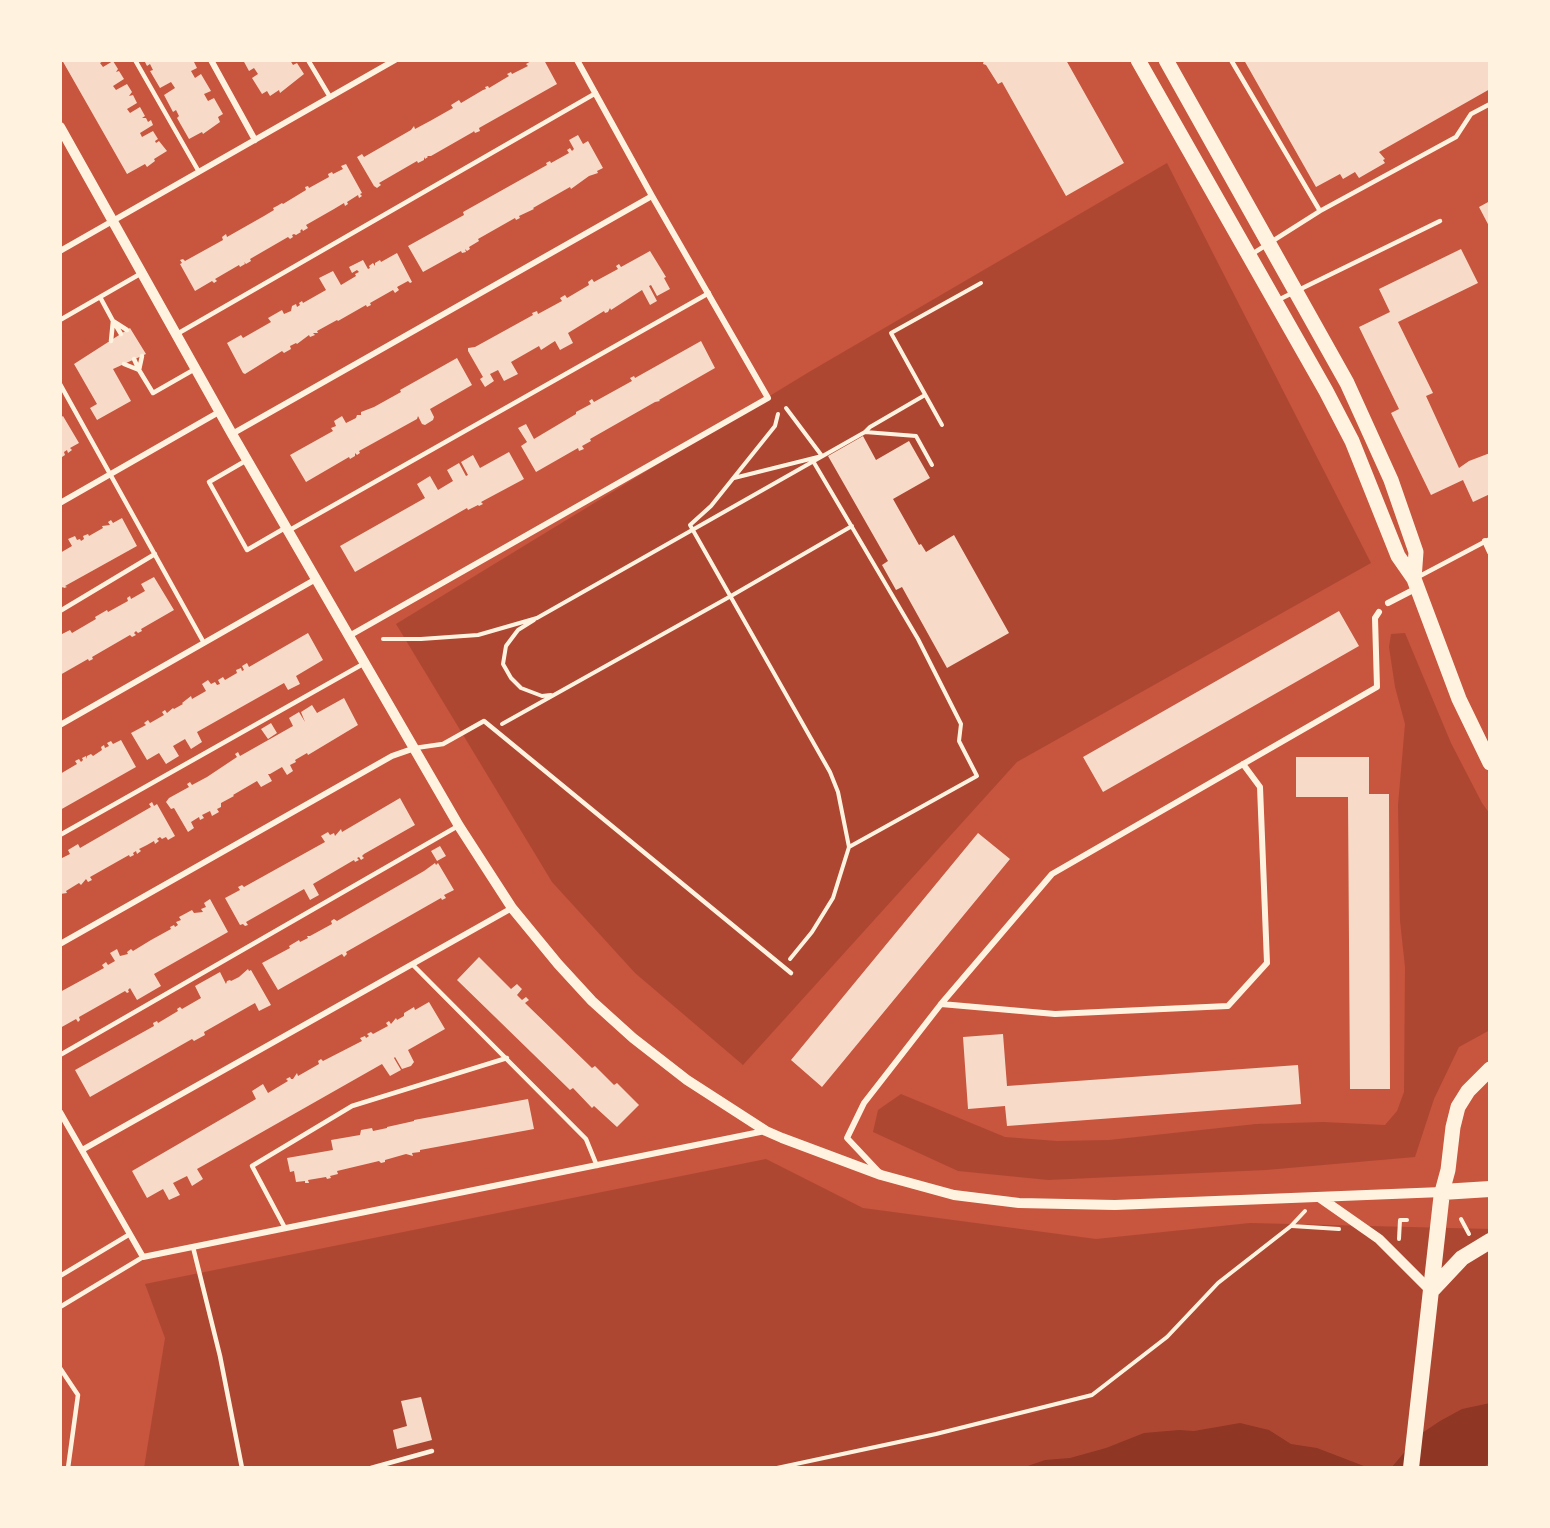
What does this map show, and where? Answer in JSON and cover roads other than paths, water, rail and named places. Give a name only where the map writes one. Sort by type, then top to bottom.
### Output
[{"type":"highway","points":[[1411,1468],[1442,1192],[1490,1189]]},
{"type":"highway","points":[[1431,1291],[1462,1258],[1490,1241]]},
{"type":"main road","points":[[1138,60],[1326,391],[1352,441],[1398,556],[1416,583],[1459,699],[1490,763]]},
{"type":"main road","points":[[1166,60],[1347,383],[1391,480],[1416,552],[1416,583]]},
{"type":"main road","points":[[1442,1192],[1448,1170],[1453,1127],[1458,1107],[1468,1091],[1490,1070]]},
{"type":"street","points":[[211,60],[255,140]]},
{"type":"street","points":[[349,636],[768,398],[577,60]]},
{"type":"street","points":[[60,252],[391,61]]},
{"type":"street","points":[[60,127],[143,272],[219,412],[459,826],[512,908],[592,1001],[633,1038],[687,1080],[766,1131],[831,1158],[881,1175],[954,1195],[1019,1203],[1115,1205],[1442,1192]]},
{"type":"street","points":[[232,434],[652,196]]},
{"type":"street","points":[[60,503],[219,412]]},
{"type":"street","points":[[1487,540],[1490,552]]},
{"type":"street","points":[[60,725],[316,579]]},
{"type":"street","points":[[1388,603],[1416,583]]},
{"type":"street","points":[[881,1175],[847,1138],[864,1103],[941,1004],[1052,874],[1377,687],[1376,618],[1379,612]]},
{"type":"street","points":[[60,944],[392,756],[415,748]]},
{"type":"street","points":[[941,1004],[1054,1014],[1228,1006],[1267,963],[1260,787],[1243,764]]},
{"type":"street","points":[[82,1150],[512,908]]},
{"type":"street","points":[[60,1112],[143,1257],[766,1131]]},
{"type":"street","points":[[1319,1197],[1379,1239],[1431,1291]]},
{"type":"lane","points":[[135,60],[199,172]]},
{"type":"lane","points":[[308,60],[330,97]]},
{"type":"lane","points":[[1231,60],[1320,211]]},
{"type":"lane","points":[[177,334],[596,93]]},
{"type":"lane","points":[[1248,256],[1320,211],[1456,137],[1471,114],[1490,104]]},
{"type":"lane","points":[[1274,302],[1440,221]]},
{"type":"lane","points":[[60,320],[143,272]]},
{"type":"lane","points":[[248,460],[209,483],[247,550],[709,293]]},
{"type":"lane","points":[[100,297],[121,334]]},
{"type":"lane","points":[[114,321],[127,330]]},
{"type":"lane","points":[[111,341],[114,321]]},
{"type":"lane","points":[[139,370],[142,356]]},
{"type":"lane","points":[[134,359],[153,393],[196,369]]},
{"type":"lane","points":[[124,364],[139,370]]},
{"type":"lane","points":[[60,384],[204,643]]},
{"type":"lane","points":[[1416,583],[1487,540]]},
{"type":"lane","points":[[60,611],[155,554]]},
{"type":"lane","points":[[60,836],[365,662]]},
{"type":"lane","points":[[415,748],[443,744],[484,721],[790,973]]},
{"type":"lane","points":[[60,1056],[459,826]]},
{"type":"lane","points":[[413,965],[586,1139],[597,1166]]},
{"type":"lane","points":[[285,1228],[252,1166],[352,1106],[507,1058]]},
{"type":"lane","points":[[60,1276],[130,1234]]},
{"type":"lane","points":[[193,1247],[220,1356],[242,1468]]},
{"type":"lane","points":[[60,1307],[143,1257]]},
{"type":"lane","points":[[60,1368],[78,1395],[68,1468]]},
{"type":"lane","points":[[371,1468],[432,1451]]}]
